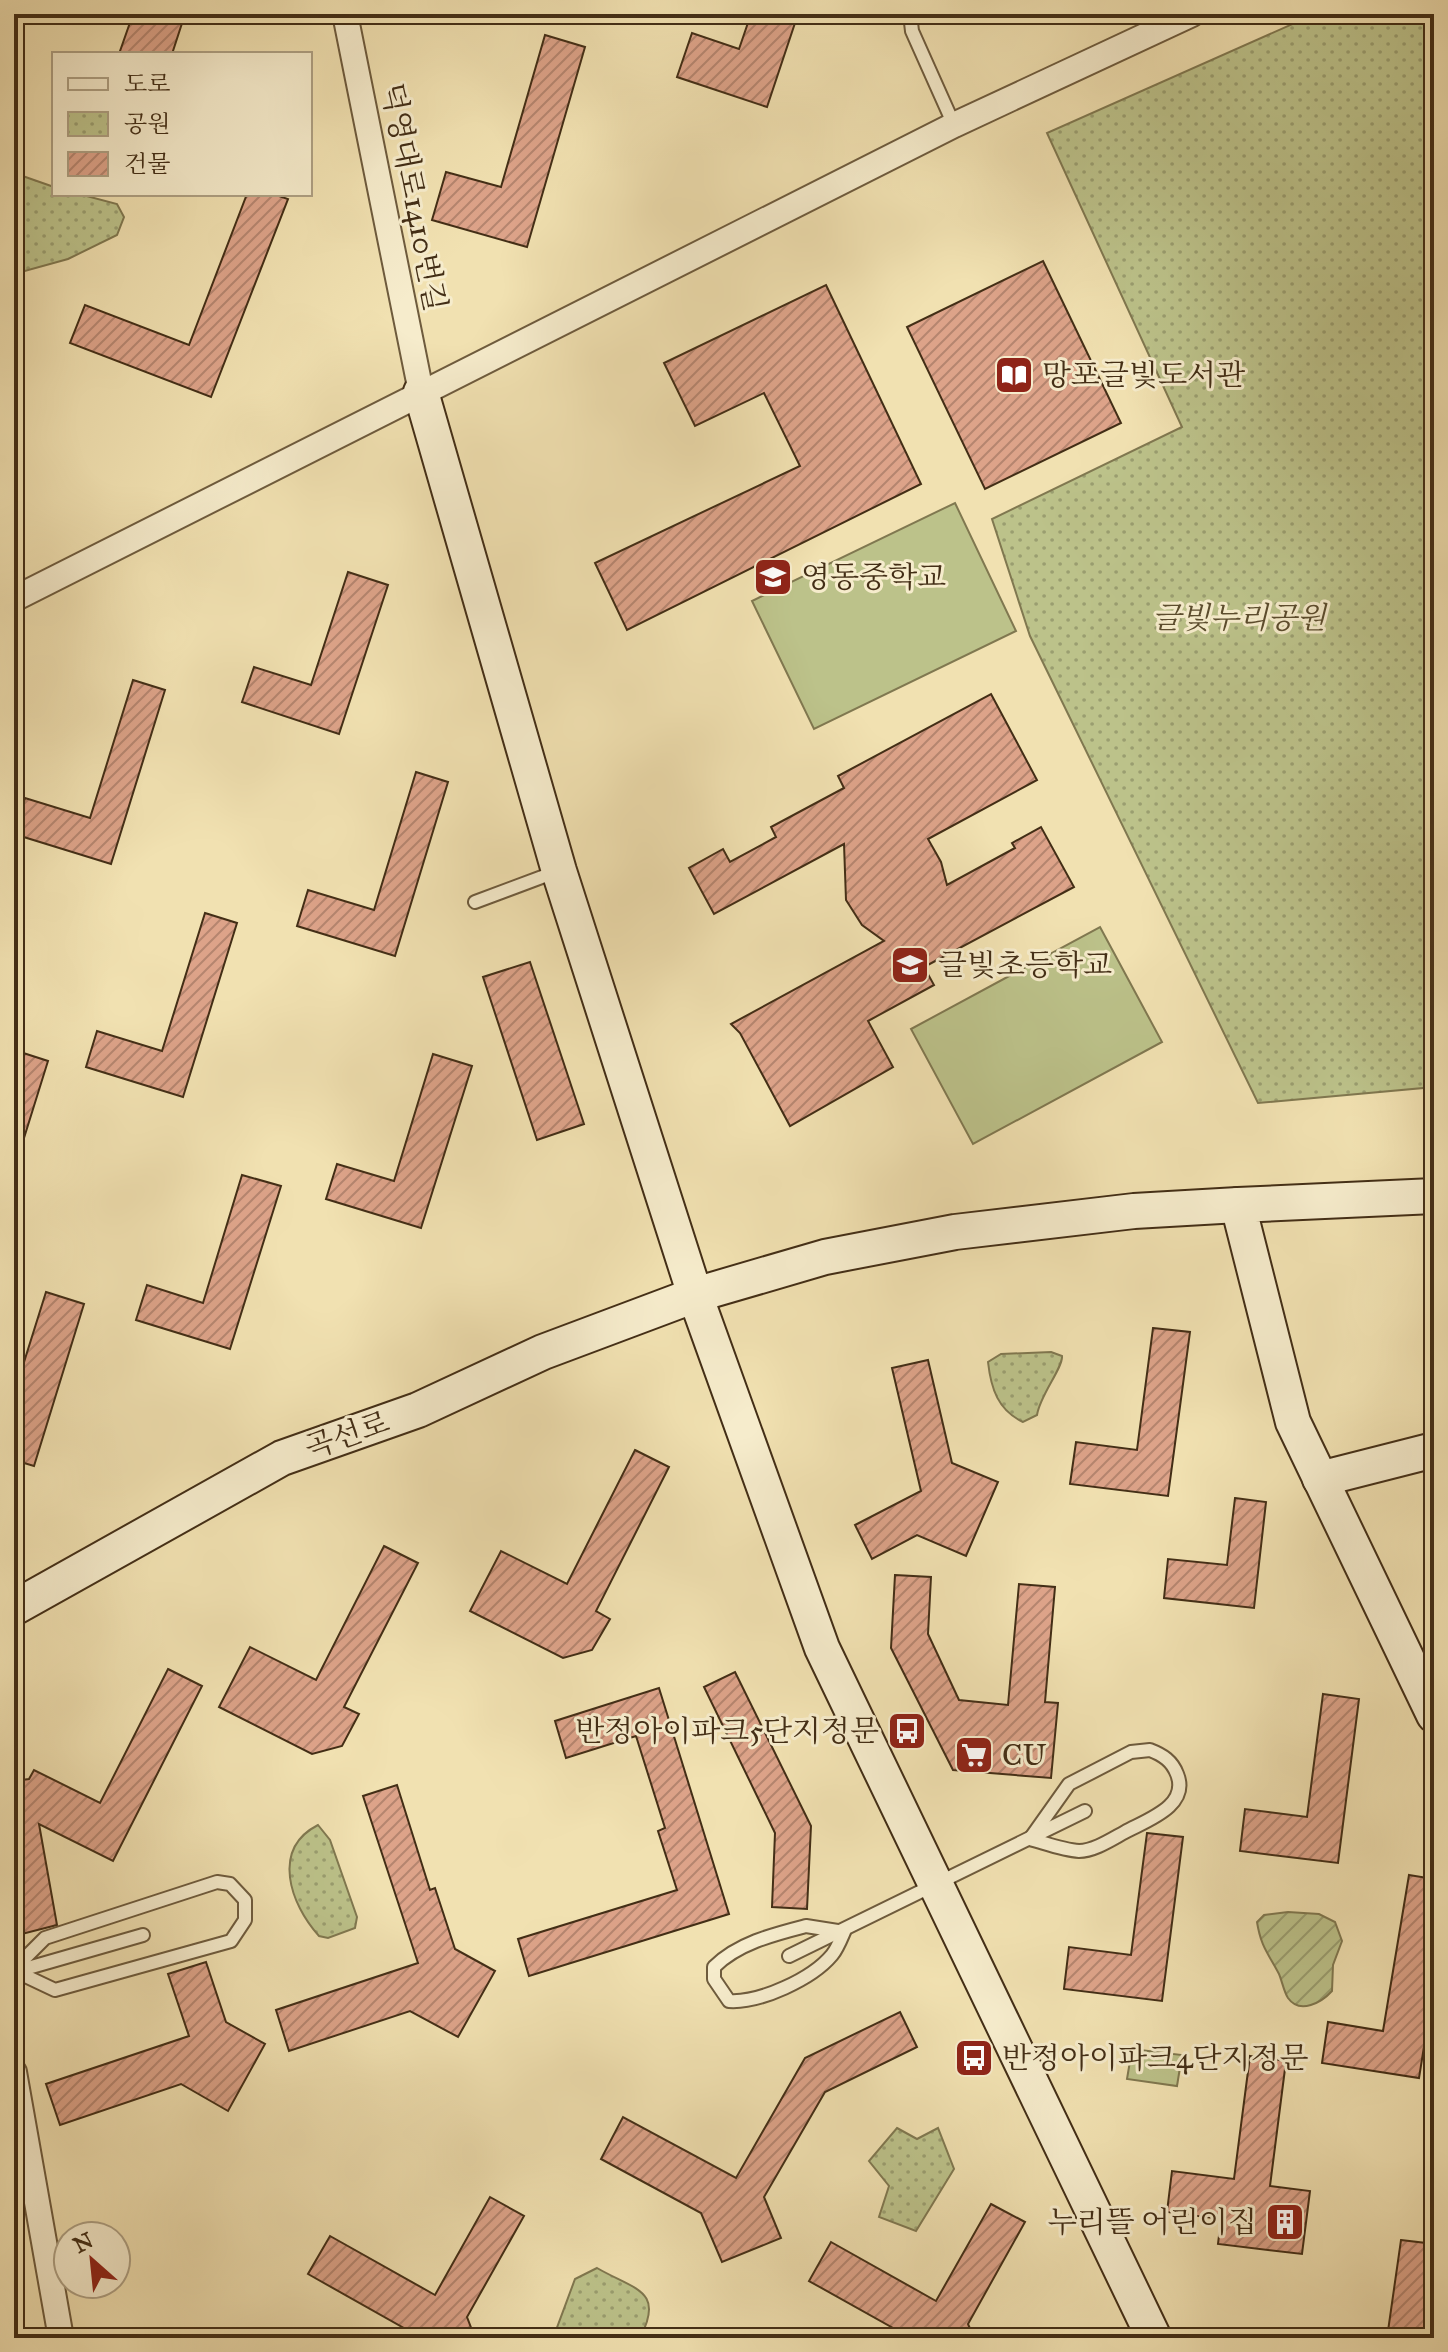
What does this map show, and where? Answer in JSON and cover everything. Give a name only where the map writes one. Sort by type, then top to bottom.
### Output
[{"type":"street","name":"덕영대로1410번길","points":[[345,14],[421,392]]},
{"type":"street","points":[[14,599],[954,125],[1192,14]]},
{"type":"street","points":[[421,392],[559,871],[695,1295],[822,1648],[1154,2338]]},
{"type":"street","name":"곡선로","points":[[14,1608],[282,1458],[418,1410],[543,1352],[695,1295],[825,1257],[955,1232],[1134,1211],[1434,1196]]},
{"type":"street","points":[[1238,1205],[1293,1422],[1434,1715]]},
{"type":"street","points":[[1320,1479],[1434,1450]]},
{"type":"street","points":[[14,2072],[61,2338]]},
{"type":"lane","points":[[910,14],[912,31],[954,125]]},
{"type":"lane","points":[[475,902],[559,871]]},
{"type":"lane","points":[[1150,1750],[1162,1754],[1174,1766],[1181,1783],[1176,1800],[1164,1811],[1105,1843],[1080,1851],[1030,1839],[1054,1801],[1069,1784],[1131,1752],[1150,1750]]},
{"type":"lane","points":[[789,1956],[937,1887],[1085,1811]]},
{"type":"lane","points":[[204,1883],[230,1884],[245,1900],[245,1920],[231,1941],[55,1990],[15,1972],[45,1938],[204,1883]]},
{"type":"lane","points":[[806,1926],[844,1932],[832,1955],[778,1991],[745,2002],[729,2001],[714,1979],[714,1967],[724,1956],[771,1935],[806,1926]]},
{"type":"lane","points":[[15,1972],[143,1935]]},
{"type":"green space","name":"글빛누리공원","points":[[1315,14],[1434,14],[1434,1087],[1258,1103],[1030,636],[992,519],[1182,427],[1047,133]]},
{"type":"green space","points":[[14,173],[52,186],[52,196],[87,196],[117,204],[124,217],[117,235],[68,259],[14,274]]},
{"type":"green space","points":[[955,503],[1016,631],[814,729],[752,601]]},
{"type":"green space","points":[[1100,927],[1162,1042],[973,1144],[911,1029]]},
{"type":"green space","points":[[1051,1352],[1062,1356],[1059,1367],[1037,1415],[1023,1422],[1007,1411],[997,1398],[988,1362],[1001,1354]]},
{"type":"green space","points":[[318,1825],[330,1840],[357,1917],[355,1928],[328,1938],[319,1936],[300,1909],[290,1878],[294,1848],[303,1835]]},
{"type":"green space","points":[[1288,1912],[1319,1914],[1335,1922],[1342,1941],[1333,1965],[1332,1991],[1311,2005],[1299,2006],[1288,1998],[1259,1931],[1257,1922],[1264,1915]]},
{"type":"green space","points":[[1132,2049],[1182,2055],[1177,2086],[1127,2079]]},
{"type":"green space","points":[[897,2128],[917,2139],[938,2128],[954,2169],[916,2231],[879,2217],[889,2186],[869,2161]]},
{"type":"green space","points":[[597,2268],[634,2287],[647,2301],[647,2322],[640,2338],[558,2338],[555,2333],[575,2279]]},
{"type":"building","points":[[133,14],[185,14],[173,52],[120,52]]},
{"type":"building","points":[[751,14],[798,14],[767,107],[677,77],[692,33],[739,49]]},
{"type":"building","points":[[545,35],[585,47],[527,247],[432,220],[446,172],[501,187]]},
{"type":"building","points":[[246,196],[288,199],[211,397],[70,343],[85,305],[189,345]]},
{"type":"building","name":"망포글빛도서관","points":[[1043,261],[1121,423],[985,489],[907,327]]},
{"type":"building","points":[[826,285],[921,484],[627,630],[595,563],[800,466],[764,393],[695,426],[664,363]]},
{"type":"building","points":[[348,572],[388,585],[339,734],[242,702],[254,667],[311,685]]},
{"type":"building","points":[[133,680],[165,690],[111,864],[14,834],[25,798],[90,818]]},
{"type":"building","points":[[991,694],[1037,780],[928,839],[941,862],[947,885],[1015,848],[1012,843],[1041,827],[1074,887],[924,967],[934,985],[868,1021],[893,1067],[790,1126],[740,1033],[731,1024],[884,941],[862,925],[846,900],[844,844],[714,914],[689,868],[723,849],[730,862],[776,837],[771,827],[844,788],[838,776]]},
{"type":"building","points":[[416,772],[448,782],[395,956],[297,926],[308,890],[374,910]]},
{"type":"building","points":[[205,913],[237,923],[183,1097],[86,1067],[97,1031],[162,1051]]},
{"type":"building","points":[[530,962],[584,1124],[537,1140],[483,977]]},
{"type":"building","points":[[14,1050],[48,1061],[19,1154],[14,1154]]},
{"type":"building","points":[[433,1054],[472,1066],[421,1228],[326,1199],[337,1164],[394,1181]]},
{"type":"building","points":[[242,1175],[281,1186],[230,1349],[136,1320],[147,1285],[203,1303]]},
{"type":"building","points":[[46,1292],[84,1304],[34,1466],[14,1460],[14,1394]]},
{"type":"building","points":[[1153,1328],[1190,1332],[1168,1496],[1070,1484],[1076,1442],[1137,1450]]},
{"type":"building","points":[[928,1360],[952,1463],[998,1482],[966,1556],[917,1535],[872,1559],[855,1525],[921,1491],[892,1368]]},
{"type":"building","points":[[635,1450],[669,1467],[596,1611],[610,1619],[592,1650],[563,1658],[470,1611],[501,1551],[567,1584]]},
{"type":"building","points":[[1235,1498],[1266,1502],[1254,1608],[1164,1598],[1168,1559],[1227,1565]]},
{"type":"building","points":[[384,1546],[418,1563],[344,1707],[359,1714],[342,1746],[312,1754],[219,1707],[250,1647],[316,1680]]},
{"type":"building","points":[[895,1575],[931,1577],[928,1634],[959,1700],[1008,1705],[1019,1584],[1055,1587],[1045,1702],[1058,1703],[1051,1778],[953,1770],[891,1648]]},
{"type":"building","points":[[168,1669],[202,1686],[113,1861],[39,1824],[57,1925],[14,1936],[14,1781],[29,1779],[34,1770],[100,1803]]},
{"type":"building","points":[[735,1672],[811,1826],[807,1909],[772,1907],[775,1833],[704,1687]]},
{"type":"building","points":[[659,1688],[729,1914],[529,1976],[518,1939],[677,1890],[658,1831],[665,1828],[636,1736],[566,1758],[555,1721]]},
{"type":"building","points":[[1323,1694],[1359,1699],[1338,1863],[1240,1851],[1245,1809],[1307,1817]]},
{"type":"building","points":[[397,1785],[430,1890],[435,1888],[455,1949],[495,1971],[458,2037],[410,2011],[289,2051],[276,2010],[418,1963],[363,1796]]},
{"type":"building","points":[[1147,1833],[1183,1837],[1162,2001],[1064,1989],[1069,1947],[1131,1955]]},
{"type":"building","points":[[1409,1875],[1434,1879],[1434,1984],[1419,2078],[1322,2063],[1328,2022],[1383,2031]]},
{"type":"building","points":[[206,1962],[226,2022],[265,2044],[228,2111],[181,2084],[60,2125],[46,2084],[189,2036],[168,1974]]},
{"type":"building","points":[[900,2012],[917,2047],[825,2092],[764,2197],[781,2238],[722,2262],[701,2213],[601,2159],[623,2117],[736,2178],[805,2058]]},
{"type":"building","points":[[1250,2056],[1286,2061],[1270,2186],[1310,2191],[1302,2254],[1218,2244],[1221,2219],[1167,2212],[1172,2171],[1234,2179]]},
{"type":"building","points":[[490,2197],[524,2216],[467,2317],[475,2338],[412,2338],[409,2331],[308,2274],[330,2236],[435,2295]]},
{"type":"building","points":[[991,2204],[1025,2222],[968,2324],[974,2338],[911,2338],[809,2281],[831,2242],[936,2301]]},
{"type":"building","points":[[1401,2240],[1434,2244],[1434,2338],[1387,2338]]},
{"type":"place","name":"망포글빛도서관","points":[[1014,375]]},
{"type":"place","name":"영동중학교","points":[[773,577]]},
{"type":"place","name":"글빛초등학교","points":[[910,965]]},
{"type":"place","name":"반정아이파크5단지정문","points":[[907,1731]]},
{"type":"place","name":"CU","points":[[974,1755]]},
{"type":"place","name":"반정아이파크4단지정문","points":[[974,2058]]},
{"type":"place","name":"누리뜰 어린이집","points":[[1285,2222]]}]
